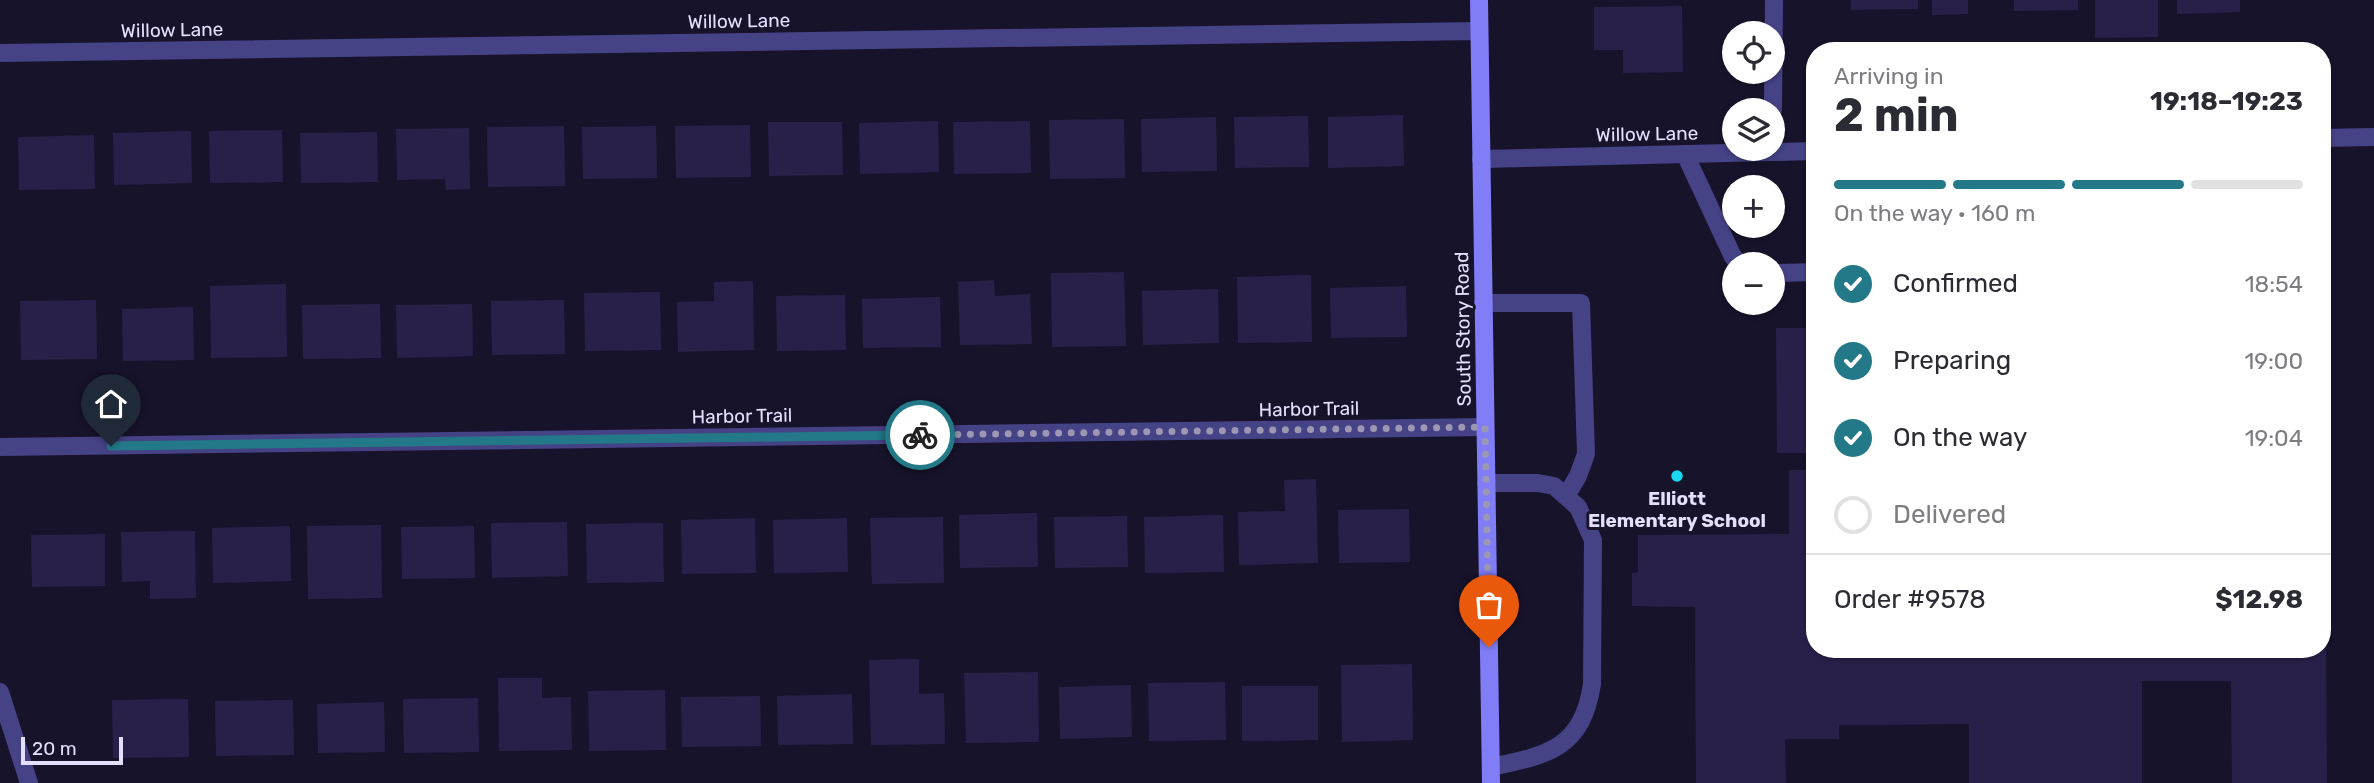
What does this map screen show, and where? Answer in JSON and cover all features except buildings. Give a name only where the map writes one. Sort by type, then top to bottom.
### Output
[{"type":"main road","name":"South Story Road","points":[[1479,0],[1491,775]]},
{"type":"street","points":[[1773,98],[1774,0]]},
{"type":"street","name":"Willow Lane","points":[[0,53],[1479,31]]},
{"type":"street","points":[[2331,138],[2374,137]]},
{"type":"street","name":"Willow Lane","points":[[1785,150],[1806,151]]},
{"type":"street","name":"Willow Lane","points":[[1481,159],[1722,152]]},
{"type":"street","points":[[1685,154],[1731,252]]},
{"type":"street","points":[[1785,272],[1806,272]]},
{"type":"street","points":[[1483,303],[1581,303],[1586,454],[1578,476],[1566,496]]},
{"type":"street","name":"Harbor Trail","points":[[0,447],[1485,427]]},
{"type":"street","points":[[1486,483],[1538,482],[1554,486],[1578,507],[1593,540],[1592,684],[1589,705],[1580,725],[1564,742],[1548,752],[1491,775]]},
{"type":"street","points":[[0,692],[29,783]]},
{"type":"way so far","points":[[920,435],[1485,427],[1489,647]]},
{"type":"place","name":"Elliott Elementary School","points":[[1677,476]]},
{"type":"route","points":[[111,446],[920,435]]}]
